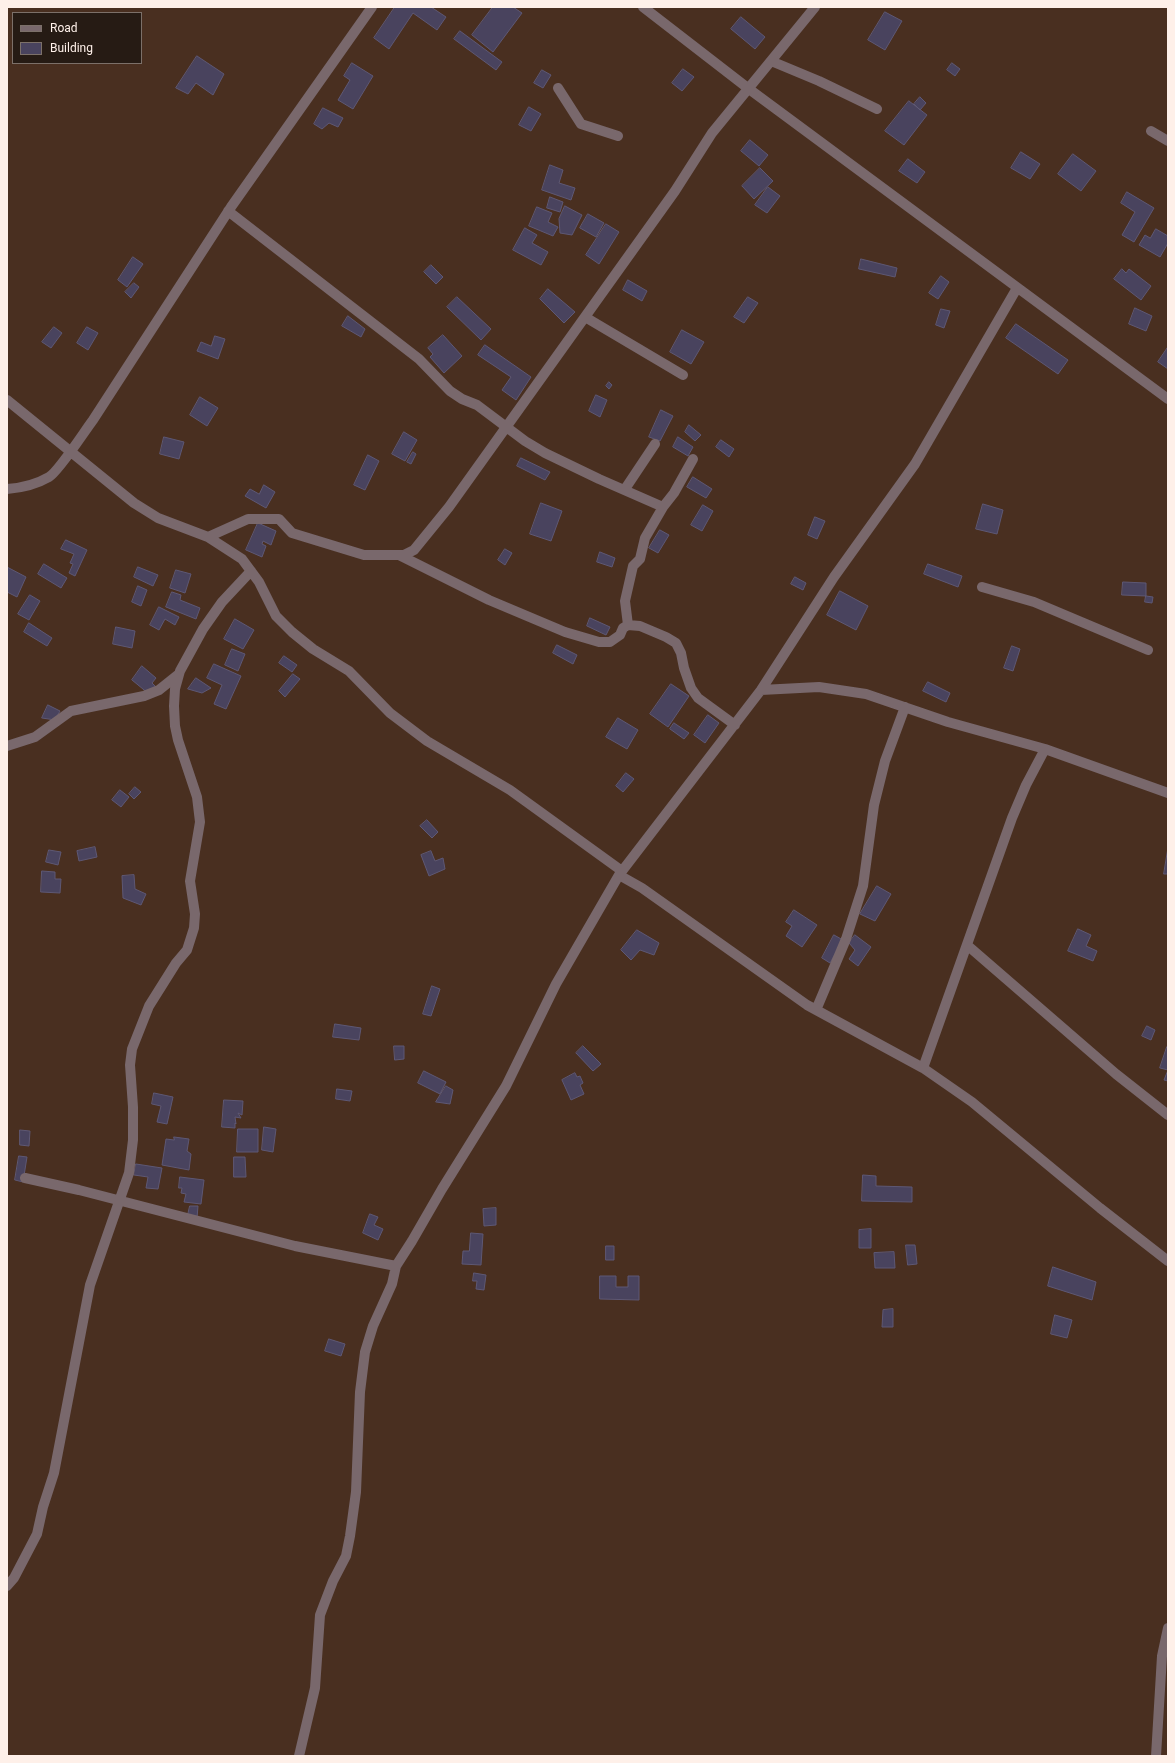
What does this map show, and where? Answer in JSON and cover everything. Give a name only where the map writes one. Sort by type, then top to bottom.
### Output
[{"type":"street","points":[[7,489],[22,487],[50,477],[71,451],[97,414],[228,211],[372,7]]},
{"type":"street","points":[[643,7],[749,89],[1168,399]]},
{"type":"street","points":[[208,537],[248,519],[279,519],[292,533],[364,556],[404,555],[414,550],[436,525],[585,317],[675,191],[712,133],[815,7]]},
{"type":"street","points":[[771,61],[819,81],[877,109]]},
{"type":"street","points":[[558,88],[581,124],[618,136]]},
{"type":"street","points":[[1151,131],[1168,140]]},
{"type":"street","points":[[228,211],[419,359],[450,391],[462,399],[477,405],[525,441],[545,453],[663,507]]},
{"type":"street","points":[[299,1756],[315,1688],[320,1615],[333,1581],[346,1556],[350,1536],[356,1492],[360,1392],[365,1352],[373,1326],[392,1284],[396,1266],[506,1086],[556,984],[620,873],[735,726],[761,690],[834,578],[915,464],[1017,288]]},
{"type":"street","points":[[585,317],[683,375]]},
{"type":"street","points":[[7,400],[134,503],[158,518],[208,537],[242,559],[252,571],[276,616],[292,632],[313,649],[349,671],[390,713],[427,741],[510,790],[620,873],[816,1010],[923,1068],[972,1102],[1100,1208],[1168,1261]]},
{"type":"street","points":[[625,489],[655,444]]},
{"type":"street","points":[[628,625],[625,601],[633,566],[640,559],[645,538],[693,460]]},
{"type":"street","points":[[399,555],[489,600],[565,632],[599,642],[610,642],[620,635],[623,628],[628,625],[640,626],[666,637],[676,643],[681,653],[684,668],[691,688],[698,698],[735,726]]},
{"type":"street","points":[[7,1586],[14,1578],[37,1534],[43,1507],[54,1473],[90,1285],[129,1173],[133,1140],[134,1107],[130,1065],[132,1049],[150,1006],[176,963],[187,950],[194,928],[195,914],[190,881],[200,822],[197,797],[178,740],[175,726],[174,706],[179,674],[203,629],[222,602],[252,571]]},
{"type":"street","points":[[982,587],[1034,602],[1148,650]]},
{"type":"street","points":[[7,746],[35,737],[71,711],[144,696],[159,690],[179,674]]},
{"type":"street","points":[[761,690],[819,687],[866,694],[948,722],[1045,749],[1168,793]]},
{"type":"street","points":[[816,1010],[846,939],[863,886],[874,805],[885,761],[905,707]]},
{"type":"street","points":[[923,1068],[1012,818],[1026,784],[1045,749]]},
{"type":"street","points":[[967,945],[1116,1074],[1168,1114]]},
{"type":"street","points":[[26,1178],[79,1190],[295,1246],[396,1266]]},
{"type":"street","points":[[1156,1756],[1162,1656],[1168,1628]]},
{"type":"building","points":[[395,7],[431,7],[446,17],[437,30],[413,13],[389,49],[374,38]]},
{"type":"building","points":[[493,7],[513,7],[522,13],[493,52],[472,35]]},
{"type":"building","points":[[885,12],[902,21],[885,50],[868,40]]},
{"type":"building","points":[[741,17],[765,37],[755,49],[731,29]]},
{"type":"building","points":[[460,31],[502,62],[496,70],[454,39]]},
{"type":"building","points":[[197,56],[224,74],[213,95],[196,83],[188,94],[176,88]]},
{"type":"building","points":[[352,63],[373,76],[353,109],[338,100],[350,80],[344,76]]},
{"type":"building","points":[[952,63],[960,69],[955,76],[947,70]]},
{"type":"building","points":[[683,69],[694,77],[682,91],[672,83]]},
{"type":"building","points":[[542,70],[551,75],[543,88],[534,83]]},
{"type":"building","points":[[920,97],[926,103],[920,110],[914,104]]},
{"type":"building","points":[[909,101],[927,115],[904,145],[885,131]]},
{"type":"building","points":[[529,107],[541,114],[531,131],[519,125]]},
{"type":"building","points":[[323,108],[343,118],[338,127],[329,123],[322,129],[314,124]]},
{"type":"building","points":[[750,140],[768,155],[759,166],[741,151]]},
{"type":"building","points":[[1021,152],[1040,164],[1030,179],[1011,168]]},
{"type":"building","points":[[1073,154],[1096,171],[1081,191],[1058,174]]},
{"type":"building","points":[[908,159],[925,172],[917,183],[899,171]]},
{"type":"building","points":[[550,165],[563,170],[559,183],[575,188],[571,200],[542,190]]},
{"type":"building","points":[[760,168],[773,181],[754,199],[742,186]]},
{"type":"building","points":[[768,187],[780,196],[767,213],[755,205]]},
{"type":"building","points":[[1127,192],[1154,208],[1134,242],[1122,235],[1135,212],[1121,203]]},
{"type":"building","points":[[550,197],[563,202],[560,212],[547,208]]},
{"type":"building","points":[[565,206],[582,215],[572,235],[560,233],[559,219]]},
{"type":"building","points":[[537,207],[552,213],[548,222],[558,227],[553,236],[529,226]]},
{"type":"building","points":[[588,214],[604,223],[596,237],[580,228]]},
{"type":"building","points":[[606,224],[619,232],[599,264],[586,255]]},
{"type":"building","points":[[525,228],[537,235],[532,243],[548,252],[541,265],[513,250]]},
{"type":"building","points":[[1156,229],[1168,236],[1168,243],[1160,257],[1139,245],[1145,235],[1150,238]]},
{"type":"building","points":[[133,257],[143,264],[127,287],[118,280]]},
{"type":"building","points":[[861,259],[897,268],[895,277],[859,269]]},
{"type":"building","points":[[431,265],[443,277],[436,284],[424,272]]},
{"type":"building","points":[[1122,269],[1126,273],[1129,269],[1151,286],[1141,300],[1114,279]]},
{"type":"building","points":[[941,276],[949,282],[938,299],[929,293]]},
{"type":"building","points":[[628,280],[647,291],[642,301],[623,290]]},
{"type":"building","points":[[134,283],[139,287],[131,298],[125,292]]},
{"type":"building","points":[[548,289],[575,312],[564,323],[540,299]]},
{"type":"building","points":[[457,297],[491,329],[481,340],[447,307]]},
{"type":"building","points":[[748,297],[758,303],[744,323],[734,317]]},
{"type":"building","points":[[1135,308],[1152,316],[1146,331],[1129,324]]},
{"type":"building","points":[[941,309],[950,311],[944,328],[936,325]]},
{"type":"building","points":[[348,316],[365,329],[361,337],[342,326]]},
{"type":"building","points":[[1016,324],[1068,360],[1058,374],[1006,338]]},
{"type":"building","points":[[54,327],[62,333],[51,348],[42,342]]},
{"type":"building","points":[[87,327],[98,333],[88,350],[77,343]]},
{"type":"building","points":[[682,330],[704,342],[691,364],[670,352]]},
{"type":"building","points":[[443,335],[462,356],[444,373],[430,357],[433,354],[428,348]]},
{"type":"building","points":[[215,336],[225,339],[218,359],[197,351],[201,342],[211,346]]},
{"type":"building","points":[[485,345],[531,377],[516,400],[502,390],[511,377],[478,355]]},
{"type":"building","points":[[1168,347],[1168,369],[1158,362]]},
{"type":"building","points":[[609,382],[612,385],[609,389],[606,386]]},
{"type":"building","points":[[596,395],[607,400],[600,417],[589,411]]},
{"type":"building","points":[[200,397],[218,408],[207,426],[190,415]]},
{"type":"building","points":[[661,410],[673,416],[660,441],[649,437]]},
{"type":"building","points":[[689,425],[701,435],[695,441],[685,432]]},
{"type":"building","points":[[404,432],[417,440],[405,461],[392,454]]},
{"type":"building","points":[[164,437],[184,442],[179,459],[160,454]]},
{"type":"building","points":[[678,437],[693,447],[688,456],[673,447]]},
{"type":"building","points":[[721,440],[734,449],[729,457],[716,447]]},
{"type":"building","points":[[413,452],[416,454],[411,464],[407,462]]},
{"type":"building","points":[[368,455],[379,461],[365,490],[354,485]]},
{"type":"building","points":[[521,458],[550,472],[545,480],[517,466]]},
{"type":"building","points":[[693,477],[712,489],[706,498],[687,487]]},
{"type":"building","points":[[264,485],[275,492],[266,508],[245,496],[250,489],[259,494]]},
{"type":"building","points":[[541,503],[562,511],[551,541],[530,534]]},
{"type":"building","points":[[983,504],[1003,510],[997,534],[976,529]]},
{"type":"building","points":[[703,505],[713,511],[702,531],[691,525]]},
{"type":"building","points":[[815,517],[825,521],[817,539],[808,535]]},
{"type":"building","points":[[258,523],[276,531],[271,545],[263,541],[262,544],[266,546],[262,557],[246,550]]},
{"type":"building","points":[[660,530],[669,535],[658,553],[649,548]]},
{"type":"building","points":[[66,540],[87,550],[75,576],[69,573],[73,564],[70,563],[74,554],[61,549]]},
{"type":"building","points":[[505,549],[512,553],[505,565],[498,560]]},
{"type":"building","points":[[600,552],[615,558],[612,567],[597,562]]},
{"type":"building","points":[[44,564],[67,578],[61,588],[38,574]]},
{"type":"building","points":[[928,564],[962,576],[958,587],[924,574]]},
{"type":"building","points":[[7,567],[26,577],[17,597],[7,592]]},
{"type":"building","points":[[138,567],[158,575],[153,586],[134,577]]},
{"type":"building","points":[[176,570],[191,574],[185,593],[170,588]]},
{"type":"building","points":[[795,577],[806,583],[803,590],[791,584]]},
{"type":"building","points":[[1123,582],[1146,583],[1146,596],[1122,595]]},
{"type":"building","points":[[138,586],[147,590],[141,606],[132,602]]},
{"type":"building","points":[[840,591],[868,606],[856,630],[827,615]]},
{"type":"building","points":[[172,592],[181,595],[180,600],[200,608],[196,619],[166,607]]},
{"type":"building","points":[[30,595],[40,601],[29,620],[18,614]]},
{"type":"building","points":[[1146,596],[1153,597],[1152,603],[1145,602]]},
{"type":"building","points":[[159,607],[179,617],[175,625],[165,619],[159,630],[150,625]]},
{"type":"building","points":[[590,618],[610,627],[606,635],[587,626]]},
{"type":"building","points":[[235,619],[254,630],[243,649],[224,639]]},
{"type":"building","points":[[29,623],[52,638],[47,646],[24,632]]},
{"type":"building","points":[[116,627],[135,631],[132,648],[113,644]]},
{"type":"building","points":[[557,645],[577,655],[573,664],[553,653]]},
{"type":"building","points":[[1012,646],[1020,649],[1013,671],[1004,668]]},
{"type":"building","points":[[232,649],[245,654],[238,671],[225,665]]},
{"type":"building","points":[[284,656],[297,665],[292,672],[279,663]]},
{"type":"building","points":[[214,664],[241,676],[226,709],[214,704],[222,685],[207,678]]},
{"type":"building","points":[[142,666],[156,678],[152,683],[156,687],[149,694],[132,680]]},
{"type":"building","points":[[293,674],[300,679],[285,697],[279,691]]},
{"type":"building","points":[[196,678],[211,688],[202,693],[188,689]]},
{"type":"building","points":[[928,682],[950,693],[946,702],[923,691]]},
{"type":"building","points":[[671,684],[689,696],[668,727],[650,714]]},
{"type":"building","points":[[48,705],[60,711],[55,720],[42,718]]},
{"type":"building","points":[[708,715],[719,723],[705,743],[694,735]]},
{"type":"building","points":[[618,718],[638,730],[627,749],[606,737]]},
{"type":"building","points":[[674,723],[689,733],[684,739],[670,729]]},
{"type":"building","points":[[626,773],[634,779],[623,792],[616,786]]},
{"type":"building","points":[[135,787],[141,792],[134,799],[129,794]]},
{"type":"building","points":[[120,790],[129,797],[121,807],[112,800]]},
{"type":"building","points":[[427,820],[438,832],[432,838],[420,826]]},
{"type":"building","points":[[95,847],[97,857],[79,861],[77,851]]},
{"type":"building","points":[[1168,848],[1168,874],[1164,874]]},
{"type":"building","points":[[49,850],[61,852],[58,865],[46,862]]},
{"type":"building","points":[[431,851],[435,861],[443,858],[445,869],[429,876],[421,855]]},
{"type":"building","points":[[42,871],[55,872],[55,879],[61,879],[60,893],[41,892]]},
{"type":"building","points":[[134,875],[135,889],[146,894],[141,905],[123,898],[122,876]]},
{"type":"building","points":[[877,886],[891,894],[875,921],[860,914]]},
{"type":"building","points":[[794,910],[817,925],[802,947],[786,936],[792,926],[786,922]]},
{"type":"building","points":[[1078,929],[1091,935],[1086,946],[1097,951],[1093,961],[1068,951]]},
{"type":"building","points":[[637,930],[659,943],[654,955],[640,950],[631,960],[621,950]]},
{"type":"building","points":[[834,935],[843,940],[830,963],[822,958]]},
{"type":"building","points":[[855,935],[871,947],[858,966],[849,959],[855,950],[849,943]]},
{"type":"building","points":[[432,986],[440,989],[431,1016],[423,1014]]},
{"type":"building","points":[[335,1024],[361,1028],[359,1040],[333,1037]]},
{"type":"building","points":[[1147,1026],[1155,1030],[1151,1040],[1142,1036]]},
{"type":"building","points":[[394,1046],[404,1046],[404,1059],[395,1060]]},
{"type":"building","points":[[583,1046],[601,1064],[593,1071],[576,1053]]},
{"type":"building","points":[[1167,1047],[1168,1048],[1168,1070],[1160,1068]]},
{"type":"building","points":[[1168,1070],[1168,1081],[1164,1080]]},
{"type":"building","points":[[424,1071],[446,1082],[440,1094],[418,1083]]},
{"type":"building","points":[[575,1073],[577,1077],[580,1076],[583,1083],[580,1085],[584,1094],[571,1100],[562,1080]]},
{"type":"building","points":[[446,1086],[453,1090],[450,1104],[436,1102]]},
{"type":"building","points":[[337,1089],[352,1091],[350,1101],[336,1099]]},
{"type":"building","points":[[154,1093],[173,1097],[167,1124],[157,1122],[161,1106],[152,1104]]},
{"type":"building","points":[[224,1100],[243,1101],[242,1115],[238,1113],[241,1118],[235,1117],[235,1128],[222,1127]]},
{"type":"building","points":[[264,1127],[276,1129],[273,1152],[262,1150]]},
{"type":"building","points":[[238,1129],[258,1129],[258,1152],[237,1152]]},
{"type":"building","points":[[20,1130],[30,1131],[29,1146],[20,1145]]},
{"type":"building","points":[[174,1137],[189,1139],[187,1151],[191,1154],[189,1170],[162,1165],[166,1139],[174,1140]]},
{"type":"building","points":[[19,1156],[27,1157],[23,1182],[15,1180]]},
{"type":"building","points":[[234,1157],[245,1157],[246,1177],[234,1177]]},
{"type":"building","points":[[136,1164],[162,1168],[158,1189],[146,1188],[148,1177],[134,1175]]},
{"type":"building","points":[[863,1175],[876,1176],[876,1186],[912,1187],[912,1202],[862,1201]]},
{"type":"building","points":[[180,1177],[204,1180],[201,1204],[184,1202],[186,1194],[181,1193],[182,1188],[179,1188]]},
{"type":"building","points":[[190,1206],[198,1206],[197,1218],[188,1215]]},
{"type":"building","points":[[496,1208],[496,1225],[484,1226],[483,1209]]},
{"type":"building","points":[[370,1214],[378,1217],[374,1225],[383,1229],[378,1240],[363,1233]]},
{"type":"building","points":[[871,1229],[871,1248],[859,1248],[859,1230]]},
{"type":"building","points":[[471,1233],[483,1234],[481,1265],[462,1264],[463,1251],[469,1251]]},
{"type":"building","points":[[906,1245],[915,1245],[917,1264],[908,1265]]},
{"type":"building","points":[[606,1246],[614,1246],[614,1260],[606,1260]]},
{"type":"building","points":[[894,1252],[895,1268],[875,1268],[874,1253]]},
{"type":"building","points":[[1053,1267],[1096,1282],[1092,1300],[1048,1286]]},
{"type":"building","points":[[474,1273],[486,1275],[484,1290],[476,1289],[477,1281],[473,1281]]},
{"type":"building","points":[[600,1276],[616,1276],[616,1287],[628,1287],[628,1276],[639,1276],[639,1300],[600,1299]]},
{"type":"building","points":[[893,1309],[893,1327],[882,1327],[883,1310]]},
{"type":"building","points":[[1055,1315],[1072,1320],[1067,1338],[1051,1334]]},
{"type":"building","points":[[329,1339],[345,1344],[341,1356],[325,1351]]}]
